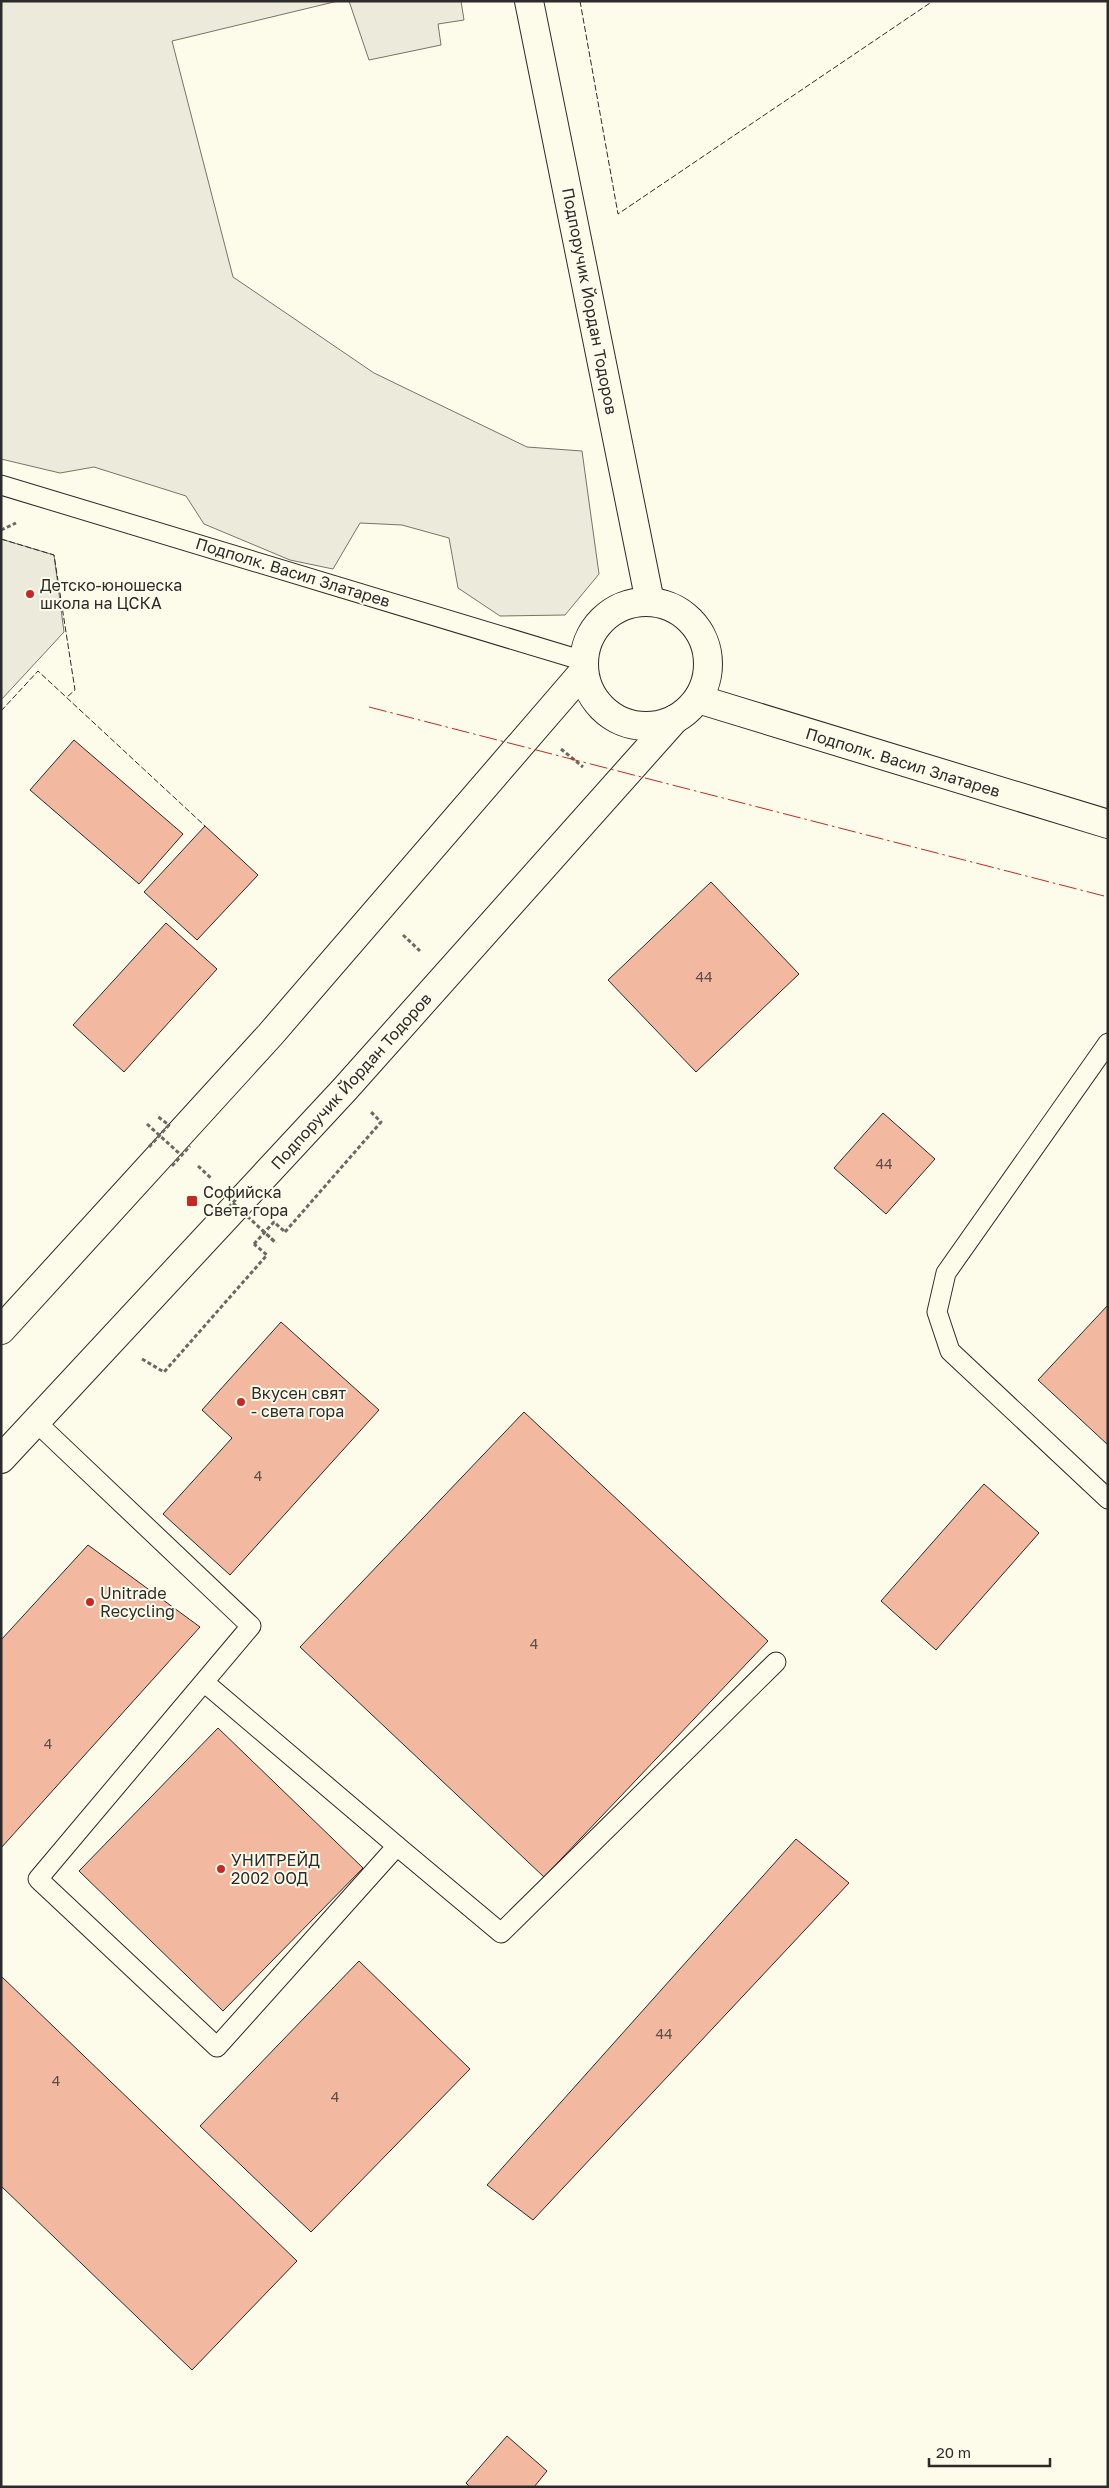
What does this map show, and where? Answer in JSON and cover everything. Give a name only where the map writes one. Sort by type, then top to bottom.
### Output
[{"type":"street","name":"Подпоручик Йордан Тодоров","points":[[529,1],[650,602]]},
{"type":"street","points":[[650,602],[668,606],[683,614],[696,627],[704,643],[708,660],[706,678],[698,699],[674,719],[656,725],[636,725],[617,719],[601,706],[590,690],[584,666],[587,644],[594,630],[605,617],[618,608],[650,602]]},
{"type":"street","points":[[1,1330],[173,1150],[535,728],[584,666]]},
{"type":"street","name":"Подполк. Васил Златарев","points":[[698,699],[1108,824]]},
{"type":"street","name":"Подпоручик Йордан Тодоров","points":[[1,1459],[234,1202],[444,977],[674,719]]},
{"type":"lane","name":"Подполк. Васил Златарев","points":[[1,485],[584,666]]},
{"type":"lane","points":[[1108,1043],[946,1273],[937,1312],[950,1352],[1108,1499]]},
{"type":"lane","points":[[36,1422],[252,1626],[38,1880],[217,2047],[397,1846]]},
{"type":"lane","points":[[204,1682],[501,1933],[776,1662]]},
{"type":"path","points":[[535,728],[611,790]]},
{"type":"path","points":[[378,909],[444,977]]},
{"type":"path","points":[[157,1116],[169,1125],[173,1150]]},
{"type":"path","points":[[164,1372],[267,1255],[254,1244],[274,1222],[285,1232],[381,1122]]},
{"type":"path","points":[[147,1124],[173,1150]]},
{"type":"path","points":[[192,1161],[219,1185]]},
{"type":"path","points":[[234,1202],[276,1243]]},
{"type":"shaded area","points":[[1,1],[338,1],[172,41],[233,277],[374,373],[527,447],[582,451],[599,574],[565,615],[500,616],[458,588],[449,538],[402,525],[360,523],[333,569],[290,560],[204,524],[186,496],[94,467],[60,473],[1,459]]},
{"type":"shaded area","points":[[349,1],[461,1],[464,20],[438,24],[441,45],[369,60]]},
{"type":"shaded area","name":"Детско-юношеска школа на ЦСКА","points":[[1,539],[54,555],[64,632],[1,700]]},
{"type":"building","points":[[74,740],[183,834],[139,884],[30,790]]},
{"type":"building","points":[[205,826],[258,875],[197,940],[144,892]]},
{"type":"building","points":[[711,882],[799,974],[696,1072],[608,980]]},
{"type":"building","points":[[166,923],[217,969],[124,1072],[73,1025]]},
{"type":"building","points":[[883,1113],[935,1159],[886,1214],[834,1168]]},
{"type":"building","points":[[1108,1305],[1108,1445],[1038,1380]]},
{"type":"building","points":[[281,1322],[379,1410],[230,1575],[163,1514],[232,1438],[202,1410]]},
{"type":"building","points":[[524,1412],[768,1641],[544,1877],[300,1647]]},
{"type":"building","points":[[984,1484],[1039,1533],[936,1650],[881,1601]]},
{"type":"building","points":[[88,1545],[200,1627],[1,1848],[1,1640]]},
{"type":"building","name":"УНИТРЕЙД 2002 ООД","points":[[218,1728],[363,1868],[223,2011],[79,1871]]},
{"type":"building","points":[[796,1839],[849,1883],[533,2220],[487,2185]]},
{"type":"building","points":[[359,1961],[470,2069],[311,2232],[200,2126]]},
{"type":"building","points":[[1,1976],[297,2261],[192,2370],[1,2186]]},
{"type":"building","points":[[507,2436],[547,2471],[534,2487],[470,2487],[466,2483]]},
{"type":"fence","points":[[580,1],[618,214],[933,1]]},
{"type":"fence","points":[[1,539],[54,555],[75,690],[67,697]]},
{"type":"fence","points":[[1,711],[38,671],[205,826]]},
{"type":"power","points":[[369,707],[1108,897]]},
{"type":"place","name":"Детско-юношеска школа на ЦСКА","points":[[30,594]]},
{"type":"place","name":"Софийска Света гора","points":[[192,1201]]},
{"type":"place","name":"Вкусен свят - света гора","points":[[241,1402]]},
{"type":"place","name":"Unitrade Recycling","points":[[90,1602]]},
{"type":"place","name":"УНИТРЕЙД 2002 ООД","points":[[221,1869]]}]
